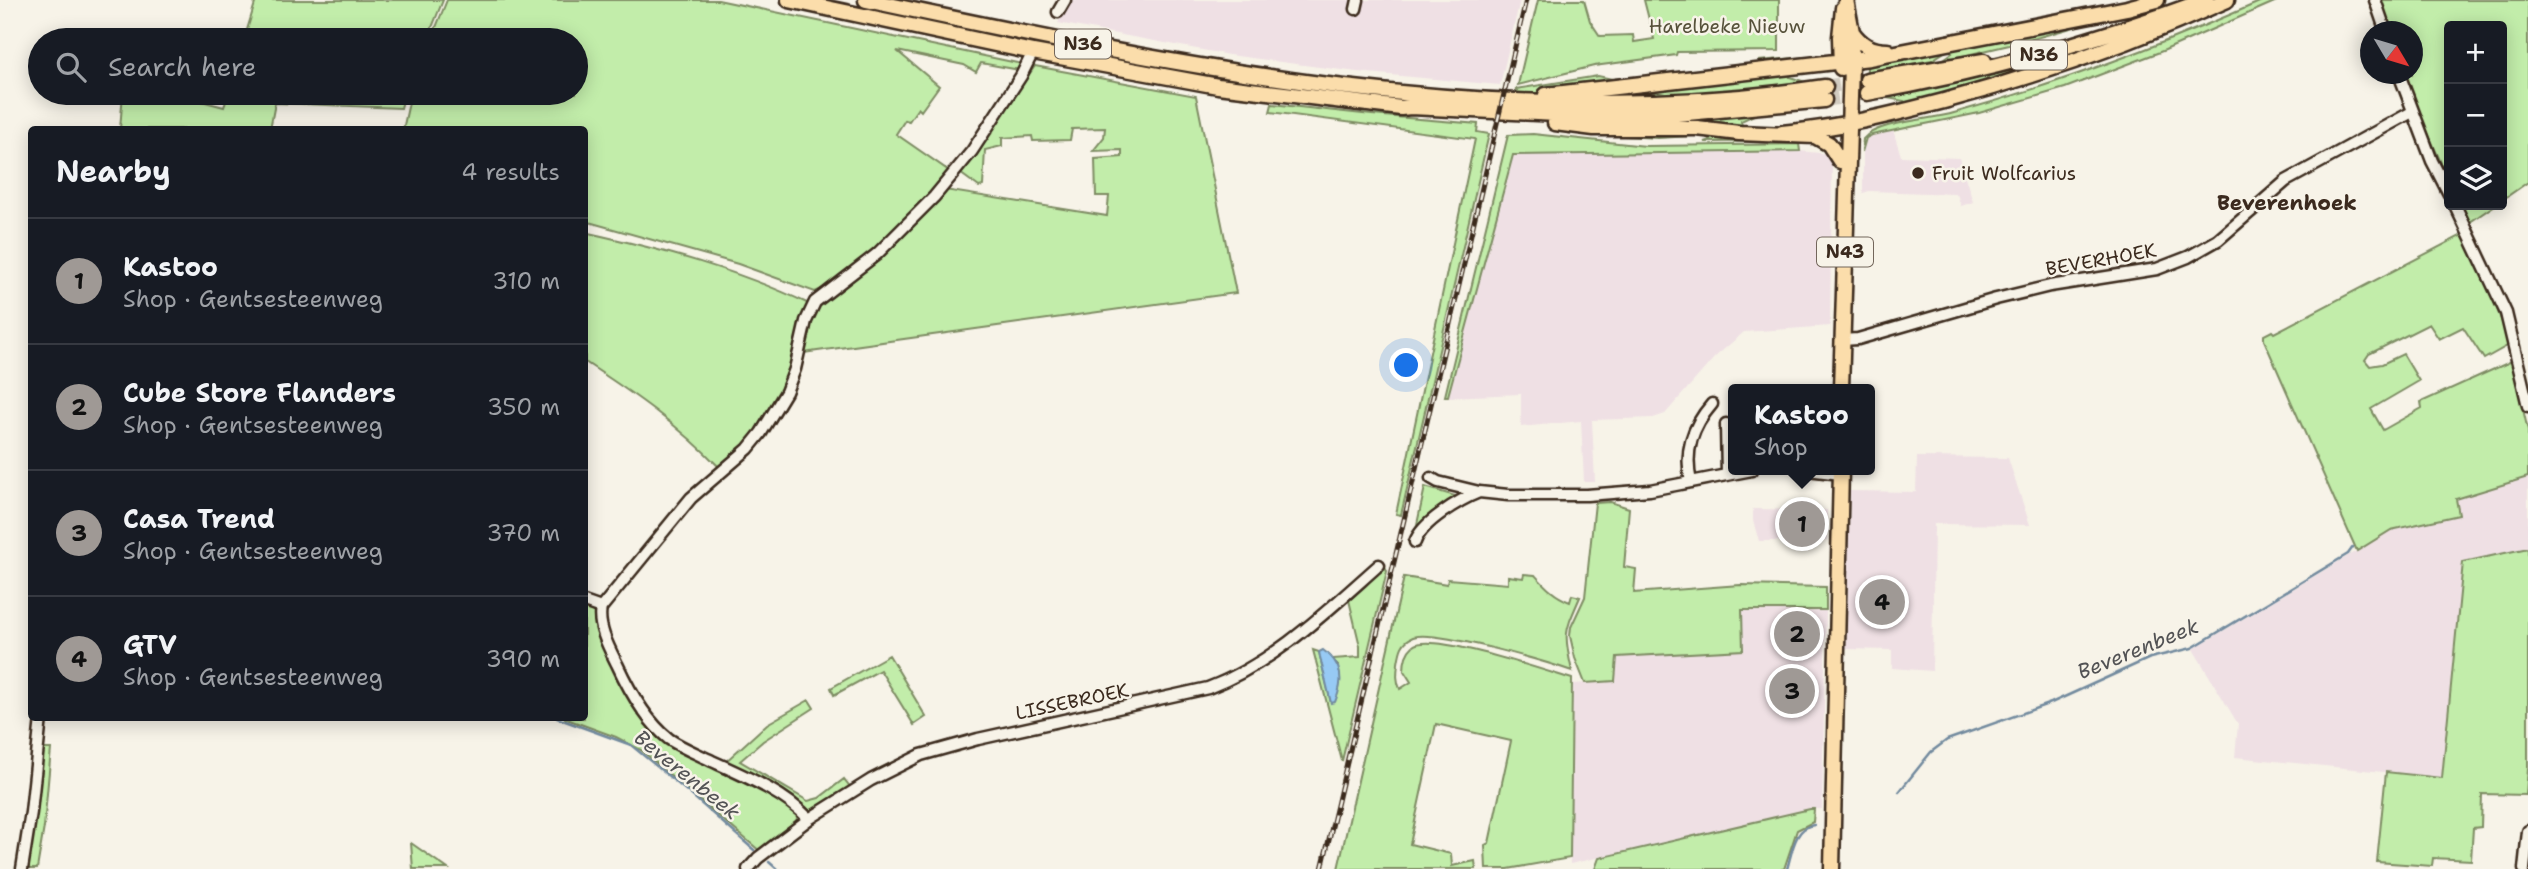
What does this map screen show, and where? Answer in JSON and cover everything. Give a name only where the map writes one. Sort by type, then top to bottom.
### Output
[{"type":"main road","name":"N36","points":[[789,0],[1033,52],[1217,86],[1401,108],[1598,116],[1690,113],[1825,93],[1787,93],[1677,102],[1555,103],[1382,91],[1129,54],[866,0]]},
{"type":"main road","name":"N43","points":[[1845,0],[1852,32],[1846,61]]},
{"type":"main road","name":"N43","points":[[1845,0],[1846,61],[1840,161],[1848,187]]},
{"type":"main road","points":[[1485,99],[1574,92],[1846,61],[2114,11],[2157,0]]},
{"type":"main road","name":"N36","points":[[2179,0],[2072,37],[1867,87],[1981,70],[2060,50],[2207,0]]},
{"type":"main road","points":[[1782,133],[1844,125],[2018,81],[2151,35],[2227,0]]},
{"type":"main road","points":[[1852,32],[1871,49],[1903,50]]},
{"type":"main road","points":[[1401,108],[1410,112],[1541,120],[1594,128],[1697,128],[1739,133],[1815,136],[1833,147],[1840,161]]},
{"type":"main road","name":"N43","points":[[1842,384],[1848,187],[1844,125]]},
{"type":"main road","points":[[1832,869],[1841,475]]},
{"type":"street","points":[[1058,12],[1065,0]]},
{"type":"street","points":[[2375,0],[2382,21]]},
{"type":"street","points":[[809,819],[769,790],[679,745],[660,730],[633,694],[612,656],[602,630],[599,616],[601,608],[691,498],[748,449],[761,433],[786,392],[795,369],[806,321],[815,302],[877,254],[934,197],[972,151],[1021,76],[1033,52]]},
{"type":"street","points":[[2403,84],[2432,161],[2444,184]]},
{"type":"street","name":"BEVERHOEK","points":[[1842,340],[1858,340],[2026,291],[2158,269],[2188,257],[2217,240],[2286,181],[2412,111]]},
{"type":"street","points":[[2457,210],[2506,313],[2528,406]]},
{"type":"street","points":[[1691,482],[1688,468],[1694,428],[1712,404]]},
{"type":"street","points":[[1431,478],[1479,492],[1508,495],[1587,495],[1691,482],[1727,475],[1726,424]]},
{"type":"street","points":[[1415,541],[1420,531],[1430,522],[1479,492]]},
{"type":"street","name":"LISSEBROEK","points":[[748,869],[809,819],[880,775],[921,755],[978,739],[1225,682],[1318,619],[1379,565]]},
{"type":"street","points":[[588,603],[601,608]]},
{"type":"street","points":[[22,869],[41,721]]},
{"type":"street","points":[[2524,869],[2528,831]]},
{"type":"shaded area","points":[[1070,0],[1353,0],[1352,10],[1362,11],[1364,0],[1520,0],[1500,85],[1357,72],[1229,55],[1058,23]]},
{"type":"shaded area","points":[[1893,130],[1901,156],[1959,158],[1973,202],[1961,206],[1957,194],[1863,193],[1863,152],[1866,138]]},
{"type":"shaded area","points":[[1800,151],[1829,154],[1832,159],[1830,326],[1744,332],[1715,357],[1665,414],[1653,418],[1592,420],[1595,482],[1584,482],[1581,421],[1521,427],[1521,394],[1448,397],[1513,154]]},
{"type":"shaded area","points":[[1917,457],[2008,458],[2030,525],[1934,524],[1932,671],[1892,668],[1892,650],[1846,649],[1850,491],[1916,492]]},
{"type":"shaded area","points":[[2528,477],[2528,548],[2463,562],[2442,778],[2235,757],[2238,724],[2193,649],[2391,530],[2458,515],[2455,499]]},
{"type":"shaded area","points":[[1753,509],[1827,510],[1827,541],[1759,541],[1753,521]]},
{"type":"shaded area","points":[[1741,610],[1826,610],[1822,809],[1809,809],[1570,864],[1573,684],[1614,681],[1616,657],[1743,650]]},
{"type":"green space","points":[[256,0],[443,0],[432,28],[248,28]]},
{"type":"green space","points":[[447,0],[718,0],[1022,64],[1020,70],[981,63],[976,72],[964,65],[897,51],[939,86],[921,111],[918,108],[909,121],[905,120],[896,134],[952,173],[883,247],[834,284],[815,292],[738,264],[588,222],[588,126],[404,126],[408,105],[588,105],[588,28],[436,28]]},
{"type":"green space","name":"Harelbeke Nieuw","points":[[1538,0],[1584,0],[1590,21],[1600,36],[1633,35],[1634,42],[1654,39],[1644,0],[1779,0],[1779,51],[1677,52],[1676,55],[1594,66],[1518,85]]},
{"type":"green space","points":[[2264,0],[2279,0],[2165,50],[2065,88],[1979,113],[1872,135],[1866,138],[1862,152],[1863,139],[1880,128],[1954,113],[2073,76],[2150,48]]},
{"type":"green space","points":[[2378,0],[2528,0],[2528,182],[2507,197],[2507,21],[2444,21],[2444,170],[2408,84],[2423,84],[2423,21],[2385,21]]},
{"type":"green space","points":[[2102,19],[1941,61],[1952,53],[1949,49],[1932,60],[1867,72],[1867,62]]},
{"type":"green space","points":[[2147,28],[2096,52],[1904,107],[1904,101],[1882,97],[2025,66]]},
{"type":"green space","points":[[1820,56],[1819,60],[1515,94],[1516,89],[1598,76],[1612,79],[1757,66],[1759,61]]},
{"type":"green space","points":[[1035,66],[1196,96],[1236,293],[803,353],[814,311],[821,302],[899,240],[945,190],[1107,216],[1109,196],[1096,196],[1095,159],[1122,157],[1122,150],[1093,151],[1104,137],[1105,128],[1072,129],[1070,140],[1033,141],[1032,136],[1002,138],[1002,146],[985,150],[983,186],[979,187],[960,173]]},
{"type":"green space","points":[[1791,72],[1790,77],[1808,83],[1732,92],[1606,98],[1605,93]]},
{"type":"green space","points":[[1272,104],[1478,124],[1477,132],[1489,134],[1401,515],[1396,514],[1475,139],[1270,112]]},
{"type":"green space","points":[[122,105],[275,105],[271,126],[120,126]]},
{"type":"green space","points":[[325,105],[402,105],[401,108]]},
{"type":"green space","points":[[1758,113],[1741,121],[1742,126],[1626,121]]},
{"type":"green space","points":[[1533,134],[1646,146],[1799,144],[1800,151],[1513,155],[1448,396],[1445,396],[1508,135]]},
{"type":"green space","points":[[1709,134],[1797,141],[1705,142],[1711,140],[1708,135],[1658,138],[1607,135]]},
{"type":"green space","points":[[2464,210],[2488,210],[2470,222]]},
{"type":"green space","points":[[588,233],[699,262],[755,281],[809,304],[793,365],[770,414],[743,447],[720,468],[689,438],[588,364]]},
{"type":"green space","points":[[2464,234],[2485,277],[2509,341],[2507,346],[2484,359],[2463,327],[2439,339],[2429,324],[2369,354],[2365,360],[2370,366],[2382,364],[2403,354],[2419,381],[2371,409],[2383,430],[2422,408],[2421,402],[2512,361],[2528,431],[2528,477],[2456,499],[2459,515],[2391,530],[2357,551],[2264,335],[2272,331],[2274,333]]},
{"type":"green space","points":[[1425,487],[1455,496],[1456,499],[1416,529]]},
{"type":"green space","points":[[1610,502],[1629,508],[1624,567],[1636,569],[1634,593],[1740,585],[1826,587],[1826,610],[1742,610],[1743,650],[1617,657],[1615,681],[1585,683],[1575,658],[1570,636],[1571,627],[1585,597],[1595,503]]},
{"type":"green space","points":[[2528,548],[2526,795],[2482,794],[2481,827],[2473,828],[2471,860],[2433,858],[2432,866],[2377,862],[2386,772],[2442,778],[2463,562]]},
{"type":"green space","points":[[1385,566],[1387,571],[1342,761],[1313,650],[1319,652],[1331,703],[1338,665],[1332,659],[1360,657],[1349,600]]},
{"type":"green space","points":[[1524,574],[1535,575],[1555,594],[1570,602],[1572,595],[1580,597],[1567,632],[1572,671],[1466,642],[1425,636],[1413,637],[1404,644],[1400,651],[1397,679],[1400,689],[1411,682],[1404,671],[1406,657],[1413,646],[1423,643],[1464,648],[1572,679],[1570,858],[1508,869],[1486,869],[1485,845],[1489,843],[1511,741],[1436,724],[1410,844],[1451,854],[1452,866],[1475,861],[1476,869],[1338,869],[1404,577],[1447,584],[1448,579],[1508,584],[1508,576],[1523,578]]},
{"type":"green space","points":[[588,608],[594,613],[613,664],[653,727],[789,805],[798,814],[795,826],[761,852],[641,750],[616,737],[572,721],[588,721]]},
{"type":"green space","points":[[889,655],[926,717],[914,725],[880,670],[834,695],[831,688]]},
{"type":"green space","points":[[809,700],[814,708],[763,741],[740,761],[808,801],[819,798],[844,779],[851,788],[818,809],[810,811],[724,763],[767,724]]},
{"type":"green space","points":[[41,749],[51,749],[44,827],[37,869],[25,869]]},
{"type":"green space","points":[[1814,809],[1813,822],[1797,830],[1784,869],[1595,869],[1599,858]]},
{"type":"green space","points":[[411,843],[448,869],[413,869]]},
{"type":"water","points":[[1323,650],[1335,661],[1340,673],[1338,694],[1335,702],[1331,703],[1319,652]]},
{"type":"waterway","name":"Beverenbeek","points":[[1899,792],[1931,752],[1947,740],[2051,703],[2150,658],[2192,648],[2348,554],[2353,547]]},
{"type":"waterway","name":"Beverenbeek","points":[[565,721],[631,745],[754,850]]},
{"type":"waterway","name":"Beverenbeek","points":[[1787,869],[1798,836],[1802,830],[1814,825]]},
{"type":"waterway","name":"Beverenbeek","points":[[769,862],[777,869]]},
{"type":"tunnel","points":[[1825,87],[1867,80]]},
{"type":"tunnel","points":[[1824,100],[1867,93]]},
{"type":"railway","points":[[1322,869],[1526,0]]},
{"type":"place","name":"Fruit Wolfcarius","points":[[1918,173]]},
{"type":"place","name":"Kastoo","points":[[1802,524]]},
{"type":"place","name":"GTV","points":[[1882,602]]},
{"type":"place","name":"Cube Store Flanders","points":[[1797,634]]},
{"type":"place","name":"Casa Trend","points":[[1792,691]]},
{"type":"district","name":"Beverenhoek","points":[[2287,203]]}]
